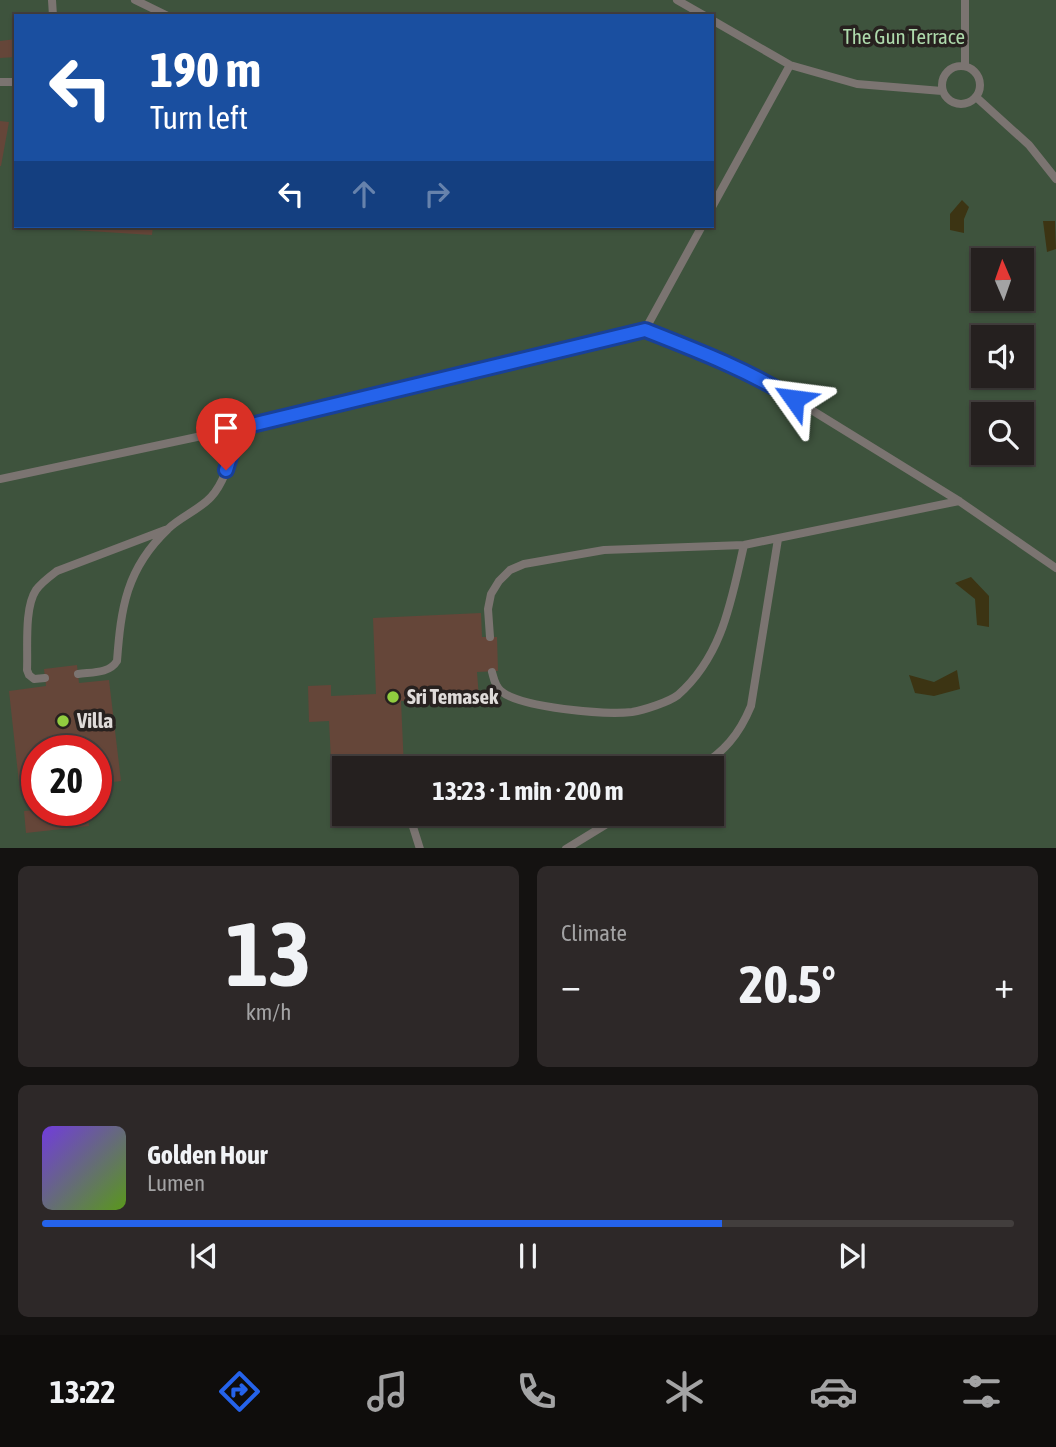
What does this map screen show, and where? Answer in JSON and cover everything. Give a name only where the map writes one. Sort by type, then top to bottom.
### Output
[{"type":"lane","points":[[135,0],[164,14]]},
{"type":"lane","points":[[677,0],[702,14]]},
{"type":"lane","points":[[965,0],[965,66]]},
{"type":"lane","points":[[714,21],[790,65],[857,84],[942,91]]},
{"type":"lane","points":[[714,202],[790,65]]},
{"type":"lane","points":[[965,66],[977,75],[979,90],[976,97],[968,103],[958,104],[948,100],[942,91],[946,72],[955,67],[965,66]]},
{"type":"lane","points":[[976,97],[1029,145],[1056,179]]},
{"type":"lane","points":[[645,330],[701,228]]},
{"type":"lane","points":[[0,479],[239,428],[645,330],[695,349],[771,384],[959,501],[1056,568]]},
{"type":"lane","points":[[45,678],[34,679],[27,670],[28,622],[34,593],[38,587],[57,571],[168,529],[212,497],[226,470],[239,428]]},
{"type":"lane","points":[[490,637],[488,609],[491,594],[510,570],[524,564],[604,550],[744,545],[959,501]]},
{"type":"lane","points":[[78,674],[108,670],[117,661],[124,600],[135,572],[168,529]]},
{"type":"lane","points":[[717,756],[733,741],[751,706],[778,539]]},
{"type":"lane","points":[[492,672],[495,683],[502,692],[529,703],[575,710],[633,712],[675,697],[706,666],[727,617],[744,545]]},
{"type":"lane","points":[[413,826],[420,848]]},
{"type":"lane","points":[[568,848],[603,826]]},
{"type":"green space","name":"The Gun Terrace","points":[[0,0],[1056,0],[1056,848],[0,848]]},
{"type":"sand","points":[[962,200],[969,207],[964,219],[964,233],[950,230],[950,214]]},
{"type":"sand","points":[[1043,221],[1055,221],[1056,249],[1047,252]]},
{"type":"sand","points":[[971,577],[989,596],[989,627],[977,625],[975,599],[955,583]]},
{"type":"sand","points":[[957,670],[960,689],[934,696],[915,693],[909,675],[934,682]]},
{"type":"building","points":[[14,39],[14,57],[0,58],[0,41]]},
{"type":"building","points":[[0,121],[9,122],[1,166],[0,166]]},
{"type":"building","points":[[57,228],[153,228],[152,235]]},
{"type":"building","name":"Sri Temasek","points":[[481,613],[482,637],[497,637],[498,671],[477,672],[479,698],[401,701],[403,756],[332,756],[332,779],[329,721],[309,722],[308,686],[331,685],[331,696],[376,694],[373,618]]},
{"type":"building","name":"Villa","points":[[77,665],[79,683],[109,680],[121,781],[112,782],[112,735],[21,735],[20,792],[9,691],[46,686],[44,669]]},
{"type":"building","points":[[25,826],[89,826],[26,833]]},
{"type":"place","name":"Sri Temasek","points":[[393,697]]},
{"type":"place","name":"Villa","points":[[63,721]]},
{"type":"route","points":[[226,470],[239,428],[645,330],[695,349],[771,384],[794,399]]}]
